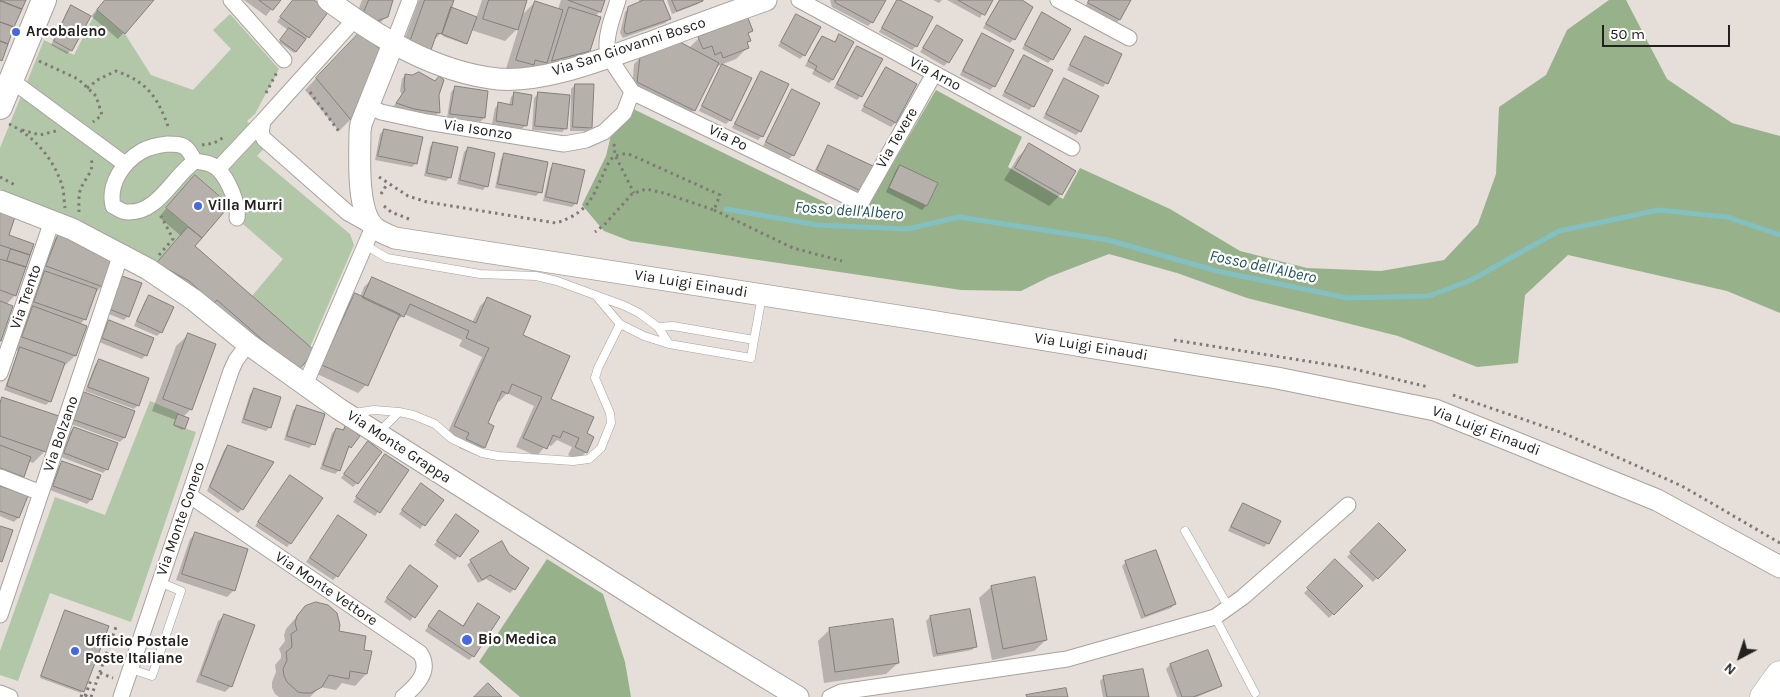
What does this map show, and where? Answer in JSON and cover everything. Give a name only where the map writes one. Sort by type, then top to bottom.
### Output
[{"type":"highway","points":[[1764,697],[1780,675]]},
{"type":"main road","points":[[4,102],[44,0]]},
{"type":"street","points":[[231,0],[284,60]]},
{"type":"street","name":"Via San Giovanni Bosco","points":[[328,0],[394,44],[476,76],[500,79],[547,75],[610,57],[766,0]]},
{"type":"street","points":[[305,385],[369,236],[367,216],[361,196],[361,124],[410,0]]},
{"type":"street","points":[[618,0],[608,35],[607,46],[610,57],[632,92]]},
{"type":"street","name":"Via Arno","points":[[799,0],[1072,148]]},
{"type":"street","points":[[1058,0],[1129,38]]},
{"type":"street","points":[[218,170],[355,19]]},
{"type":"street","name":"Via Tevere","points":[[861,203],[934,74]]},
{"type":"street","name":"Via Isonzo","points":[[368,106],[381,112],[427,122],[564,144],[586,140],[604,132],[624,113],[632,92]]},
{"type":"street","name":"Via Po","points":[[632,92],[861,203]]},
{"type":"street","points":[[4,102],[68,122],[125,164]]},
{"type":"street","points":[[263,121],[261,133],[264,139],[348,213],[369,236]]},
{"type":"street","points":[[195,161],[186,167],[154,204],[138,211],[126,212],[113,206],[110,196],[116,178],[125,164],[142,150],[157,146],[181,146],[195,161],[208,163],[218,170],[236,204],[237,218]]},
{"type":"street","name":"Via Monte Grappa","points":[[0,201],[59,216],[72,229],[121,254],[170,283],[248,344],[349,415],[672,620],[798,697]]},
{"type":"street","name":"Via Trento","points":[[0,373],[59,216]]},
{"type":"street","name":"Via Luigi Einaudi","points":[[369,236],[395,238],[934,321],[1278,378],[1435,410],[1657,500],[1780,567]]},
{"type":"street","name":"Via Bolzano","points":[[0,615],[121,254]]},
{"type":"street","name":"Via Monte Conero","points":[[121,697],[231,371],[236,360],[248,344]]},
{"type":"street","points":[[0,477],[41,492]]},
{"type":"street","name":"Via Monte Vettore","points":[[189,495],[420,653],[424,663],[422,675],[414,687],[403,697]]},
{"type":"street","points":[[830,697],[841,692],[1068,659],[1214,618],[1229,608],[1348,505]]},
{"type":"street","points":[[0,694],[10,697]]},
{"type":"lane","points":[[369,236],[387,258],[480,274],[536,276],[557,281],[596,295],[632,309],[658,327],[669,344]]},
{"type":"lane","points":[[596,295],[620,324],[644,336],[669,344],[751,358],[762,296]]},
{"type":"lane","points":[[349,415],[366,410],[399,412],[413,415],[435,424],[452,439],[482,453],[498,456],[573,461],[589,459],[601,448],[611,423],[610,413],[596,378],[598,368],[620,324]]},
{"type":"lane","points":[[658,327],[673,326],[754,340]]},
{"type":"lane","points":[[377,433],[399,412]]},
{"type":"lane","points":[[1185,531],[1229,608]]},
{"type":"lane","points":[[130,669],[152,676],[181,590],[160,582]]},
{"type":"lane","points":[[1214,618],[1255,693]]},
{"type":"path","points":[[35,60],[78,79],[96,96],[102,115],[82,132],[93,164],[81,188],[79,212],[75,216]]},
{"type":"path","points":[[87,88],[99,79],[116,71],[131,76],[149,89],[181,146],[214,143],[230,133]]},
{"type":"path","points":[[304,99],[310,92],[342,134]]},
{"type":"path","points":[[4,102],[19,129],[34,140],[49,158],[62,185],[59,216]]},
{"type":"path","points":[[19,129],[40,135],[54,133],[68,122]]},
{"type":"path","points":[[613,123],[615,155],[634,193]]},
{"type":"path","points":[[360,160],[387,184],[408,196],[427,202],[556,222],[570,218],[588,205],[610,160],[615,155],[622,153],[631,155],[720,195],[714,210]]},
{"type":"path","points":[[595,232],[606,224],[634,193],[646,189],[714,210],[793,248],[842,261]]},
{"type":"path","points":[[154,204],[173,239],[154,261]]},
{"type":"path","points":[[88,697],[100,673],[117,624]]},
{"type":"path","points":[[100,673],[116,678]]},
{"type":"path","points":[[88,697],[90,680],[96,682]]},
{"type":"path","points":[[81,697],[82,694],[88,697]]},
{"type":"green space","points":[[1609,0],[1626,0],[1667,79],[1732,123],[1780,136],[1780,313],[1727,291],[1568,255],[1525,295],[1518,363],[1477,367],[1398,336],[1247,298],[1177,273],[1109,254],[1049,277],[1021,291],[961,290],[630,241],[604,231],[582,205],[606,156],[619,102],[851,215],[865,211],[936,90],[1022,137],[1008,167],[1063,199],[1080,168],[1170,209],[1240,251],[1307,268],[1381,271],[1444,260],[1478,224],[1496,174],[1499,107],[1546,75],[1567,30]]},
{"type":"green space","name":"Villa Murri","points":[[97,10],[125,34],[151,75],[193,90],[231,49],[213,30],[230,14],[279,69],[255,114],[247,121],[266,146],[257,156],[350,234],[354,245],[310,347],[252,296],[283,259],[227,210],[230,204],[195,175],[166,208],[188,227],[157,263],[83,224],[0,189],[0,148],[44,40],[74,55]]},
{"type":"green space","points":[[150,401],[179,413],[175,425],[196,432],[131,622],[50,593],[18,681],[0,675],[0,651],[55,497],[105,515]]},
{"type":"green space","points":[[547,559],[603,594],[625,662],[631,697],[520,697],[479,662]]},
{"type":"building","points":[[0,0],[26,0],[22,9]]},
{"type":"building","points":[[105,0],[154,0],[125,34],[97,10]]},
{"type":"building","points":[[259,0],[281,0],[273,10]]},
{"type":"building","points":[[293,0],[314,0],[329,11],[309,38],[280,17]]},
{"type":"building","points":[[369,0],[393,0],[388,17],[377,21],[364,12]]},
{"type":"building","points":[[425,0],[454,0],[442,34],[437,33],[431,50],[410,42]]},
{"type":"building","points":[[489,0],[527,0],[518,30],[483,19]]},
{"type":"building","points":[[568,0],[605,0],[601,12]]},
{"type":"building","points":[[644,0],[663,0],[671,19],[627,34],[625,33],[628,7]]},
{"type":"building","points":[[672,0],[703,0],[703,1],[677,11]]},
{"type":"building","points":[[835,0],[886,0],[873,23],[836,3]]},
{"type":"building","points":[[897,0],[933,17],[917,47],[882,28]]},
{"type":"building","points":[[958,0],[993,0],[985,15]]},
{"type":"building","points":[[1000,0],[1022,0],[1033,7],[1015,40],[986,24]]},
{"type":"building","points":[[1089,0],[1131,0],[1120,20],[1088,3]]},
{"type":"building","points":[[0,1],[22,9],[14,27],[0,22]]},
{"type":"building","points":[[535,1],[563,10],[547,63],[535,60],[534,65],[516,60]]},
{"type":"building","points":[[71,5],[91,16],[72,51],[54,41]]},
{"type":"building","points":[[451,7],[477,17],[467,44],[442,34]]},
{"type":"building","points":[[569,7],[601,17],[590,51],[552,61]]},
{"type":"building","points":[[1042,12],[1071,29],[1053,60],[1025,45]]},
{"type":"building","points":[[796,14],[821,27],[805,56],[781,42]]},
{"type":"building","points":[[748,18],[753,31],[748,33],[751,41],[747,42],[749,48],[723,58],[721,52],[715,55],[712,46],[703,49],[698,37]]},
{"type":"building","points":[[0,22],[14,27],[8,44],[0,41]]},
{"type":"building","points":[[937,25],[963,40],[949,63],[923,48]]},
{"type":"building","points":[[289,28],[306,39],[296,52],[280,40]]},
{"type":"building","points":[[359,33],[380,49],[351,120],[316,78]]},
{"type":"building","points":[[982,33],[1014,50],[995,87],[963,71]]},
{"type":"building","points":[[839,34],[854,42],[833,80],[815,70],[817,66],[808,61],[822,36],[835,42]]},
{"type":"building","points":[[1085,36],[1122,54],[1108,84],[1070,65]]},
{"type":"building","points":[[0,41],[8,44],[2,61],[0,60]]},
{"type":"building","points":[[678,41],[719,63],[695,111],[637,82],[640,57]]},
{"type":"building","points":[[857,46],[883,59],[862,97],[837,84]]},
{"type":"building","points":[[1024,55],[1053,70],[1034,107],[1005,92]]},
{"type":"building","points":[[722,64],[752,78],[731,121],[702,106]]},
{"type":"building","points":[[886,67],[917,84],[896,123],[864,106]]},
{"type":"building","points":[[761,71],[789,84],[763,137],[735,124]]},
{"type":"building","points":[[419,72],[435,81],[439,76],[444,80],[439,95],[440,113],[414,109],[396,103],[405,90],[405,74],[412,75]]},
{"type":"building","points":[[1064,78],[1099,96],[1081,132],[1046,114]]},
{"type":"building","points":[[575,84],[594,84],[592,128],[573,127]]},
{"type":"building","points":[[455,86],[488,91],[485,118],[450,114]]},
{"type":"building","points":[[792,89],[820,103],[794,156],[766,142]]},
{"type":"building","points":[[514,92],[532,95],[527,126],[496,121],[498,102],[512,105]]},
{"type":"building","points":[[538,92],[570,95],[567,129],[535,126]]},
{"type":"building","points":[[384,129],[423,137],[417,164],[378,156]]},
{"type":"building","points":[[433,142],[458,147],[451,178],[427,173]]},
{"type":"building","points":[[1029,143],[1076,171],[1062,195],[1015,168]]},
{"type":"building","points":[[828,145],[873,166],[861,191],[817,170]]},
{"type":"building","points":[[468,147],[495,153],[488,187],[460,180]]},
{"type":"building","points":[[504,153],[548,162],[542,193],[498,184]]},
{"type":"building","points":[[553,163],[585,170],[577,204],[546,197]]},
{"type":"building","points":[[900,165],[938,183],[927,206],[889,188]]},
{"type":"building","name":"Villa Murri","points":[[195,175],[230,205],[202,238],[166,208]]},
{"type":"building","points":[[0,211],[15,217],[9,235],[34,244],[30,255],[0,245]]},
{"type":"building","points":[[188,227],[202,238],[195,246],[315,351],[298,371],[217,300],[214,303],[189,281],[157,263]]},
{"type":"building","points":[[59,233],[114,259],[103,287],[46,266]]},
{"type":"building","points":[[11,249],[30,255],[26,267],[7,261]]},
{"type":"building","points":[[0,259],[26,267],[16,296],[0,290]]},
{"type":"building","points":[[45,271],[97,289],[86,320],[34,302]]},
{"type":"building","points":[[122,276],[142,283],[129,317],[109,309]]},
{"type":"building","points":[[372,277],[476,323],[487,297],[531,316],[523,335],[570,356],[551,399],[594,417],[587,433],[594,437],[587,453],[575,447],[579,438],[563,431],[560,438],[553,435],[547,449],[523,438],[542,397],[512,384],[508,394],[502,391],[488,423],[494,426],[485,448],[466,439],[469,433],[454,426],[489,348],[466,338],[469,331],[410,304],[404,317],[363,298]]},
{"type":"building","points":[[355,293],[400,314],[368,386],[322,365]]},
{"type":"building","points":[[149,295],[174,307],[162,333],[137,321]]},
{"type":"building","points":[[0,301],[13,306],[1,341],[0,341]]},
{"type":"building","points":[[33,306],[87,326],[76,356],[22,337]]},
{"type":"building","points":[[109,320],[154,338],[147,356],[102,338]]},
{"type":"building","points":[[188,333],[216,344],[192,410],[163,399]]},
{"type":"building","points":[[20,347],[65,363],[51,402],[7,386]]},
{"type":"building","points":[[99,359],[149,378],[139,406],[88,387]]},
{"type":"building","points":[[254,388],[281,397],[271,428],[244,419]]},
{"type":"building","points":[[84,392],[135,411],[125,438],[74,420]]},
{"type":"building","points":[[2,397],[59,416],[46,452],[0,436],[0,404]]},
{"type":"building","points":[[297,405],[325,414],[315,445],[287,436]]},
{"type":"building","points":[[178,414],[189,418],[185,429],[174,425]]},
{"type":"building","points":[[346,425],[360,436],[351,448],[349,446],[340,471],[323,465],[336,428],[343,430]]},
{"type":"building","points":[[74,427],[118,443],[108,470],[64,453]]},
{"type":"building","points":[[368,441],[382,452],[358,484],[344,474]]},
{"type":"building","points":[[0,445],[31,457],[24,477],[0,468]]},
{"type":"building","points":[[228,445],[274,462],[243,510],[210,487]]},
{"type":"building","points":[[385,454],[409,470],[380,513],[356,497]]},
{"type":"building","points":[[62,461],[101,475],[92,500],[53,486]]},
{"type":"building","points":[[290,475],[323,498],[291,544],[258,522]]},
{"type":"building","points":[[421,483],[444,500],[425,526],[402,510]]},
{"type":"building","points":[[0,486],[28,496],[19,518],[0,511]]},
{"type":"building","points":[[1243,503],[1281,521],[1269,544],[1231,527]]},
{"type":"building","points":[[456,514],[479,531],[460,557],[437,541]]},
{"type":"building","points":[[338,515],[367,535],[338,577],[310,558]]},
{"type":"building","points":[[1379,523],[1406,550],[1378,579],[1350,552]]},
{"type":"building","points":[[0,526],[13,530],[2,562],[0,561]]},
{"type":"building","points":[[195,532],[248,549],[235,591],[182,574]]},
{"type":"building","points":[[502,541],[509,554],[529,568],[515,590],[490,575],[482,580],[470,560]]},
{"type":"building","points":[[1156,550],[1176,604],[1145,616],[1125,561]]},
{"type":"building","points":[[1335,559],[1363,586],[1334,615],[1307,588]]},
{"type":"building","points":[[410,565],[438,586],[415,618],[387,598]]},
{"type":"building","points":[[1035,577],[1047,640],[1003,649],[991,586]]},
{"type":"building","points":[[316,602],[328,605],[337,613],[340,625],[339,631],[366,636],[364,650],[372,651],[367,674],[350,671],[349,679],[329,675],[322,687],[311,693],[304,693],[298,692],[287,682],[283,669],[287,660],[286,652],[292,647],[291,634],[297,630],[295,623],[297,616],[305,606]]},
{"type":"building","points":[[478,603],[500,617],[474,657],[428,626],[439,610],[463,626]]},
{"type":"building","points":[[970,609],[977,647],[937,654],[930,616]]},
{"type":"building","name":"Ufficio Postale Poste Italiane","points":[[65,610],[109,626],[84,692],[41,676]]},
{"type":"building","points":[[224,614],[255,625],[232,687],[201,675]]},
{"type":"building","points":[[893,619],[899,663],[835,672],[829,628]]},
{"type":"building","points":[[1208,650],[1222,686],[1193,697],[1182,697],[1170,664]]},
{"type":"building","points":[[1143,669],[1149,697],[1107,697],[1103,676]]},
{"type":"building","points":[[488,683],[502,697],[474,697]]},
{"type":"building","points":[[1066,688],[1068,697],[1027,697],[1026,695]]},
{"type":"waterway","name":"Fosso dell'Albero","points":[[726,209],[817,225],[907,229],[959,217],[1108,240],[1217,271],[1347,298],[1429,296],[1471,280],[1559,231],[1659,210],[1727,217],[1780,235]]},
{"type":"place","name":"Arcobaleno","points":[[16,32]]},
{"type":"place","name":"Villa Murri","points":[[198,206]]},
{"type":"place","name":"Bio Medica","points":[[467,640]]},
{"type":"place","name":"Ufficio Postale Poste Italiane","points":[[75,651]]}]
